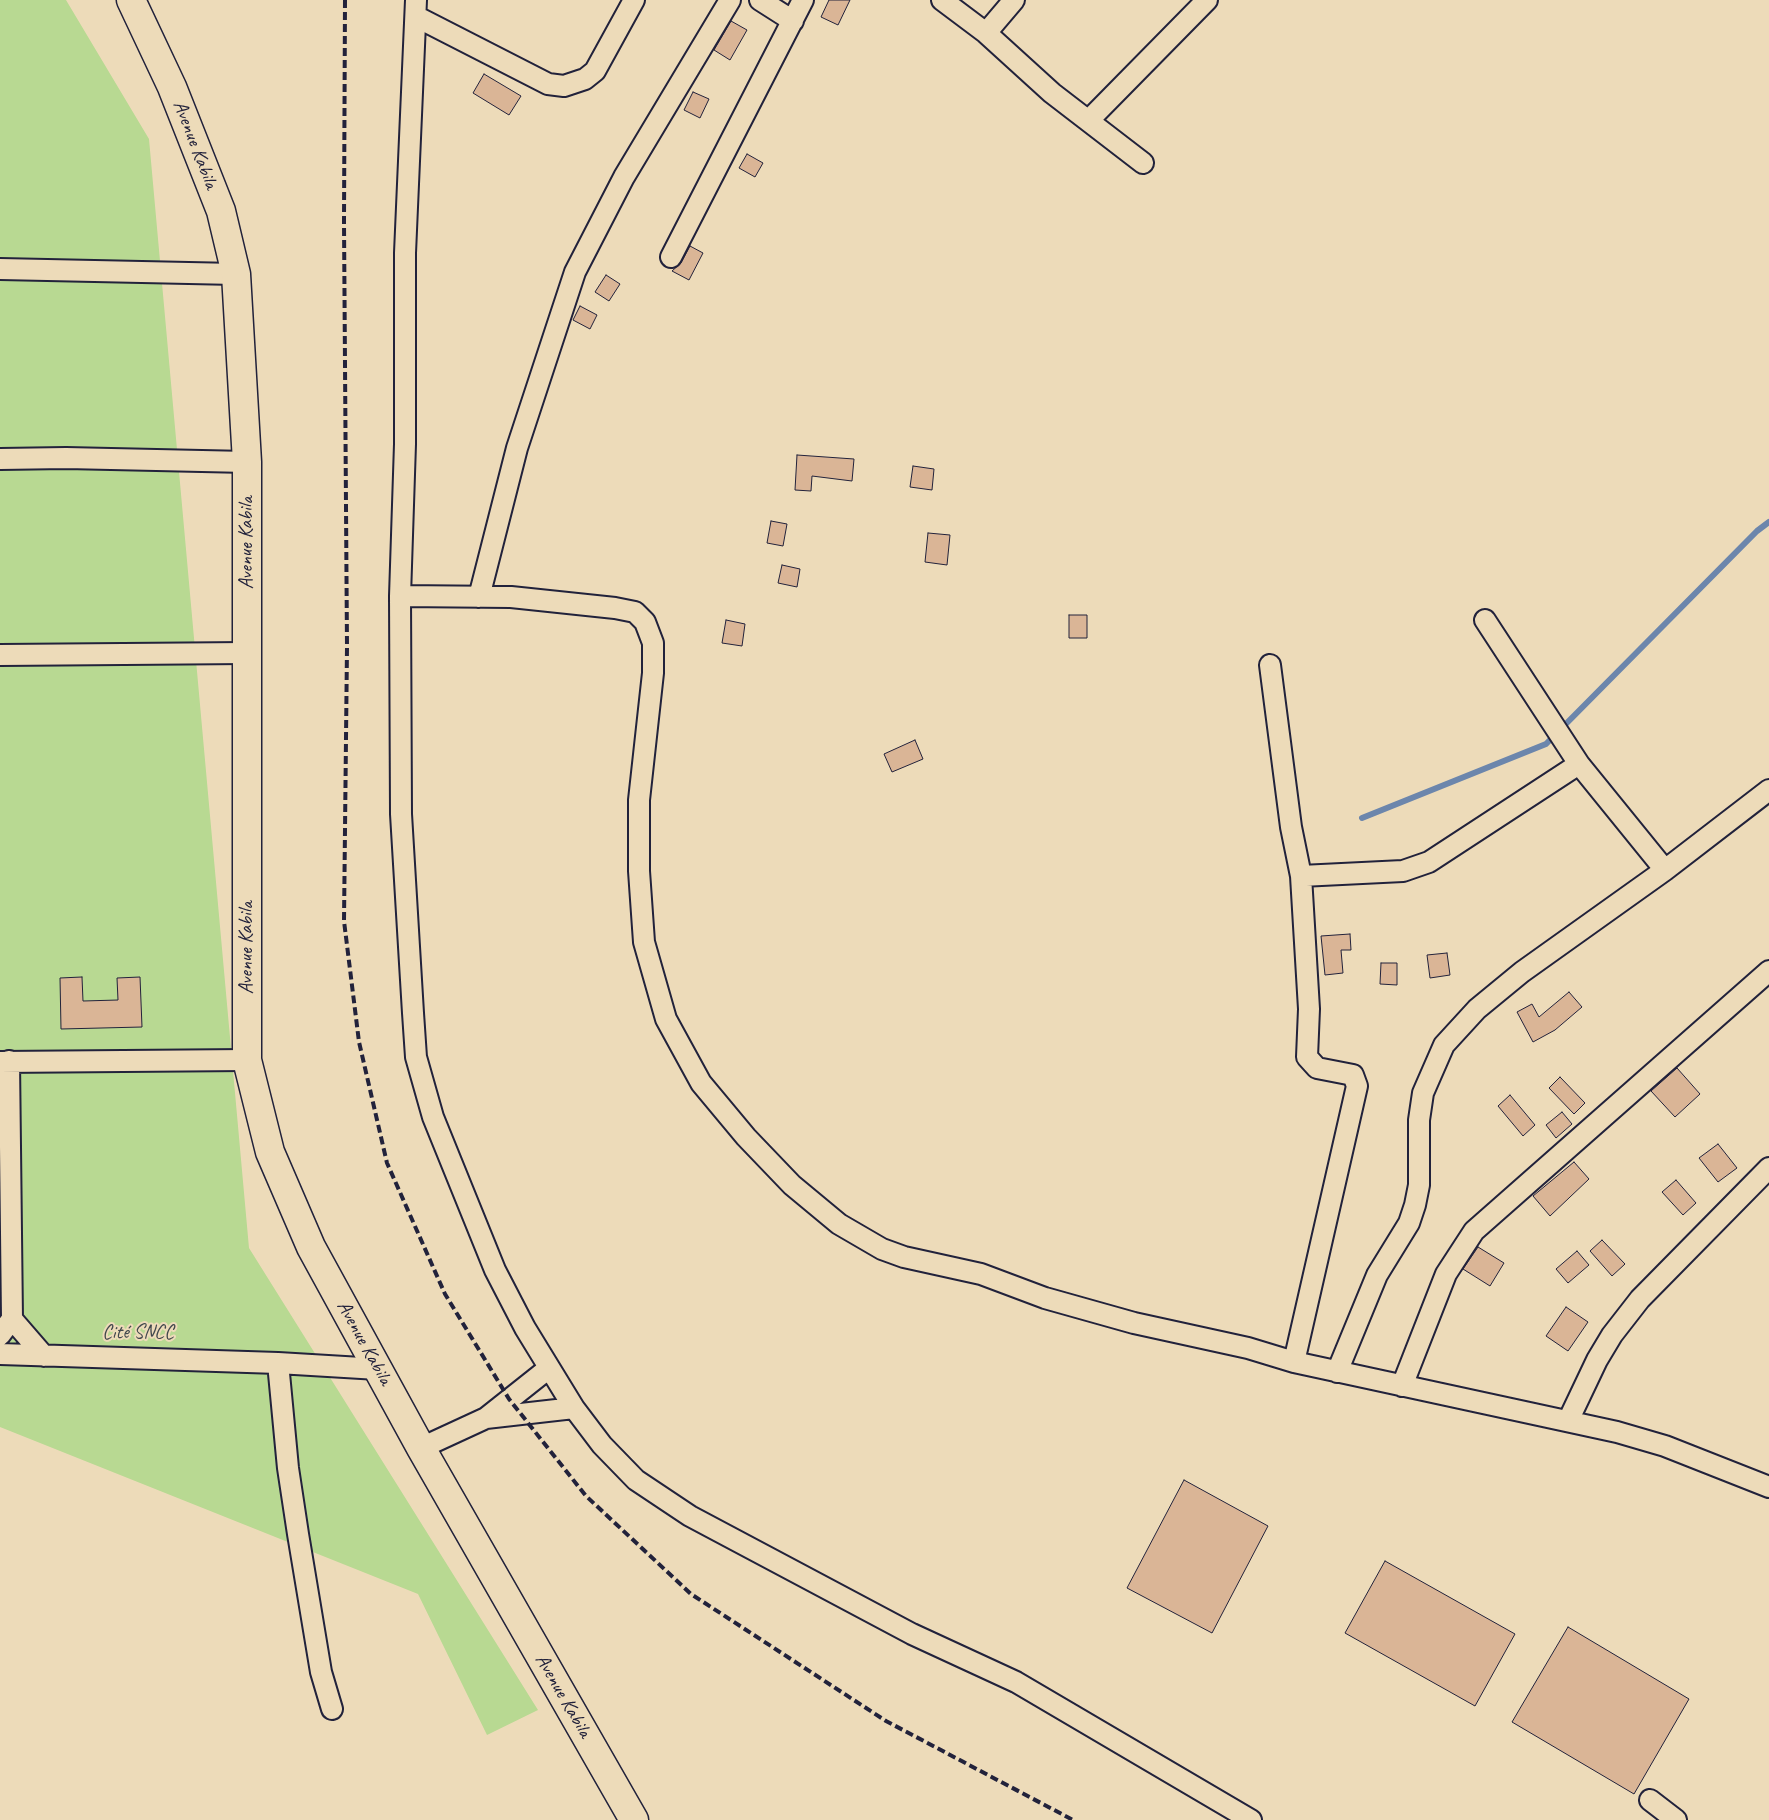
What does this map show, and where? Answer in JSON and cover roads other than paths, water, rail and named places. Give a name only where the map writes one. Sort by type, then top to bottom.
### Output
[{"type":"highway","name":"Avenue Kabila","points":[[131,0],[172,87],[221,211],[236,274],[247,462],[247,1060],[270,1152],[311,1247],[421,1448],[634,1820]]},
{"type":"street","points":[[634,0],[615,39],[595,71],[585,80],[564,86],[548,84],[416,8],[405,253],[405,444],[400,596],[401,814],[416,1057],[433,1117],[495,1270],[549,1368],[574,1408],[602,1446],[636,1480],[690,1516],[912,1634],[1016,1682],[1251,1820]]},
{"type":"street","points":[[479,597],[517,448],[557,321],[575,272],[624,177],[730,0]]},
{"type":"street","points":[[760,0],[793,21]]},
{"type":"street","points":[[671,257],[803,0]]},
{"type":"street","points":[[942,0],[986,33],[1052,93],[1143,164]]},
{"type":"street","points":[[986,33],[1014,0]]},
{"type":"street","points":[[1089,120],[1207,0]]},
{"type":"street","points":[[0,269],[236,274]]},
{"type":"street","points":[[0,459],[66,458],[247,462]]},
{"type":"street","points":[[400,596],[511,597],[615,608],[636,612],[646,622],[653,643],[653,674],[639,800],[639,871],[644,942],[666,1019],[701,1083],[746,1137],[792,1185],[839,1224],[882,1249],[904,1257],[981,1274],[1045,1298],[1107,1316],[1248,1348],[1294,1362],[1568,1421],[1665,1446],[1769,1487]]},
{"type":"street","points":[[1485,620],[1579,764],[1665,870]]},
{"type":"street","points":[[0,654],[247,653]]},
{"type":"street","points":[[1270,665],[1291,826],[1301,876],[1309,1009],[1307,1057],[1317,1068],[1353,1075],[1357,1086],[1294,1362]]},
{"type":"street","points":[[1301,876],[1403,871],[1428,862],[1579,764]]},
{"type":"street","points":[[1337,1372],[1377,1275],[1409,1223],[1415,1205],[1419,1185],[1419,1120],[1423,1093],[1444,1045],[1477,1009],[1522,972],[1665,870],[1769,790]]},
{"type":"street","points":[[1402,1386],[1446,1274],[1474,1231],[1769,971]]},
{"type":"street","points":[[44,1356],[6,1327],[4,1062],[247,1060]]},
{"type":"street","points":[[1568,1421],[1597,1360],[1612,1335],[1640,1299],[1769,1168]]},
{"type":"street","points":[[0,1354],[278,1363],[378,1369]]},
{"type":"street","points":[[278,1363],[288,1468],[322,1672],[332,1709]]},
{"type":"street","points":[[421,1448],[486,1418],[549,1368]]},
{"type":"street","points":[[486,1418],[574,1408]]},
{"type":"street","points":[[1650,1800],[1676,1820]]},
{"type":"waterway","points":[[1362,818],[1546,744],[1757,531],[1769,522]]},
{"type":"railway","points":[[345,0],[344,222],[347,647],[344,921],[359,1042],[387,1163],[445,1294],[509,1399],[586,1496],[691,1594],[886,1721],[1073,1820]]},
{"type":"park label","name":"Cité SNCC","points":[[138,1333]]}]
